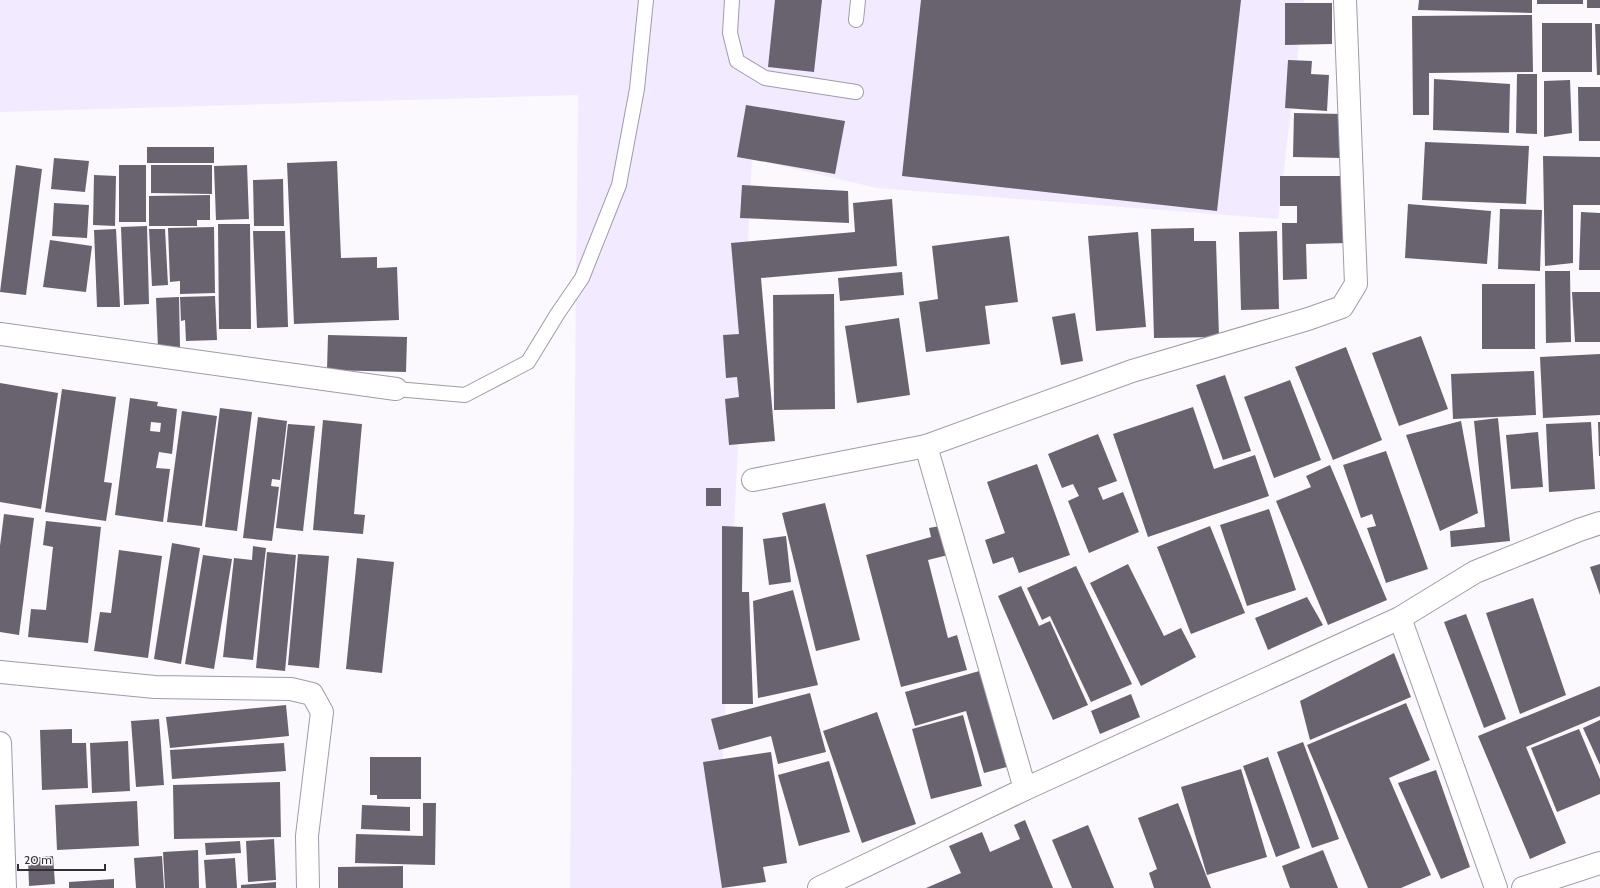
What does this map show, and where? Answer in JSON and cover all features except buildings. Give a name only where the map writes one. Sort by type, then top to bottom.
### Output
[{"type":"street","points":[[753,480],[926,446],[1132,371],[1308,319],[1342,306],[1356,284],[1345,0]]},
{"type":"street","points":[[0,334],[396,389]]},
{"type":"street","points":[[926,446],[1025,789]]},
{"type":"street","points":[[819,888],[1025,789],[1400,618],[1475,572],[1600,523]]},
{"type":"street","points":[[1400,618],[1496,888]]},
{"type":"street","points":[[0,672],[155,687],[292,689],[312,694],[322,712],[307,836],[308,888]]},
{"type":"street","points":[[0,742],[5,888]]},
{"type":"street","points":[[1523,888],[1600,863]]},
{"type":"lane","points":[[396,389],[464,396],[528,362],[558,313],[582,278],[619,185],[637,89],[646,0]]},
{"type":"lane","points":[[732,0],[730,33],[737,61],[765,78],[856,92]]},
{"type":"lane","points":[[856,20],[858,0]]},
{"type":"shaded area","points":[[0,0],[1304,0],[1278,219],[877,188],[752,159],[720,815],[722,888],[570,888],[578,95],[0,112]]}]
